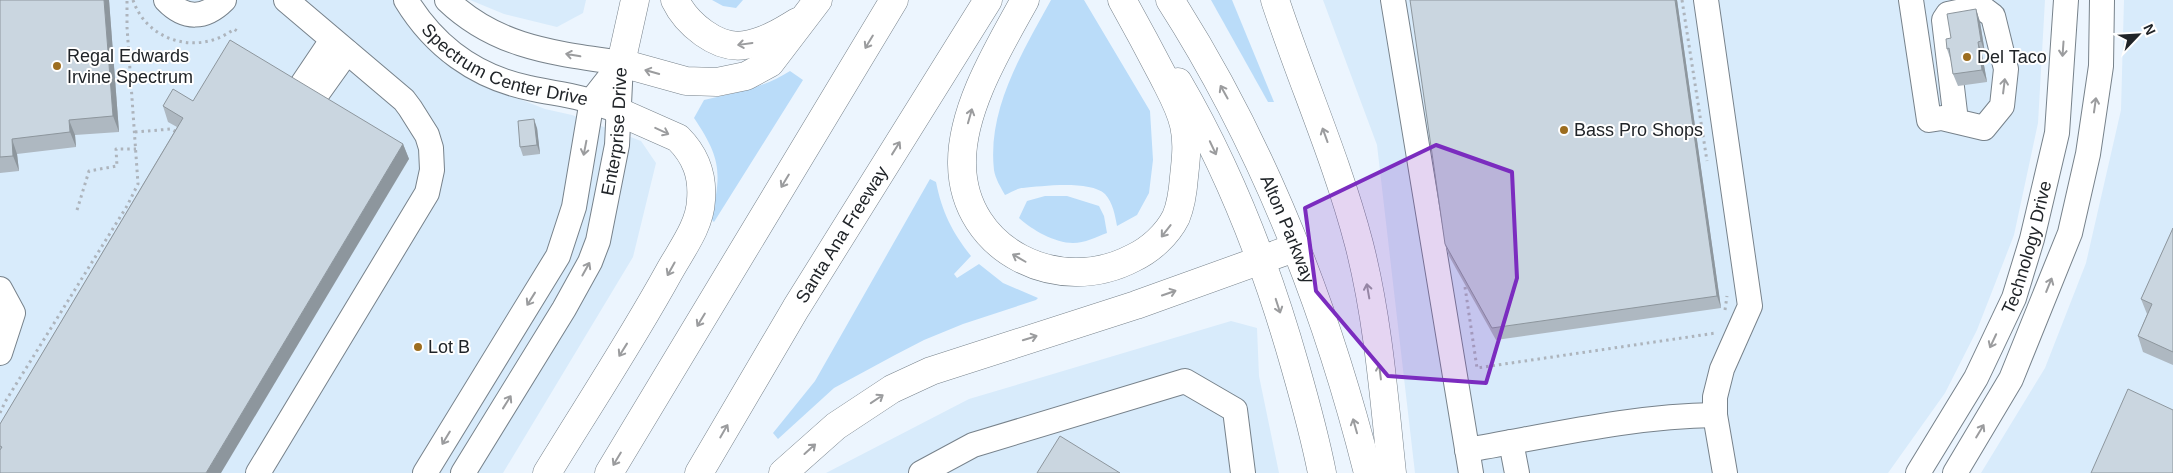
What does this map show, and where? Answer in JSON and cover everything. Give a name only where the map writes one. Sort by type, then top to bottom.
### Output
[{"type":"main road","points":[[635,0],[621,63],[686,82],[717,82],[746,76],[770,63],[812,9]]},
{"type":"main road","points":[[675,0],[689,21],[707,35],[724,43],[744,46],[773,36],[812,9]]},
{"type":"main road","points":[[608,473],[894,0]]},
{"type":"main road","name":"Santa Ana Freeway","points":[[699,473],[796,308],[988,0]]},
{"type":"main road","points":[[1025,0],[996,54],[974,104],[964,139],[962,164],[964,178],[973,209],[982,224],[1002,246],[1029,264],[1046,270],[1064,273],[1084,273],[1122,264],[1154,244],[1176,217],[1183,192],[1186,142],[1180,111],[1122,0]]},
{"type":"main road","name":"Alton Parkway","points":[[1127,0],[1162,56],[1210,142],[1262,260],[1301,387],[1322,473]]},
{"type":"main road","name":"Alton Parkway","points":[[1170,0],[1235,112],[1297,247],[1338,371],[1368,473]]},
{"type":"main road","points":[[1276,0],[1329,146],[1359,246],[1376,339],[1392,473]]},
{"type":"main road","points":[[546,473],[649,309],[694,228],[701,201],[701,177],[696,160],[686,146],[678,138],[618,111]]},
{"type":"main road","points":[[783,473],[836,426],[892,389],[931,370],[1136,305],[1297,247]]},
{"type":"street","points":[[166,0],[176,10],[191,15],[199,15],[214,9],[224,0]]},
{"type":"street","points":[[258,473],[427,193],[433,161],[426,135],[404,100],[286,0]]},
{"type":"street","name":"Spectrum Center Drive","points":[[406,0],[415,15],[432,35],[456,57],[473,68],[510,83],[592,100],[618,111]]},
{"type":"street","name":"Spectrum Center Drive","points":[[447,0],[475,23],[493,34],[512,41],[569,55],[621,63]]},
{"type":"street","points":[[1393,0],[1470,473]]},
{"type":"street","points":[[1706,0],[1750,306],[1722,369],[1715,397],[1715,415],[1725,473]]},
{"type":"street","points":[[1911,0],[1929,120],[1942,118],[1984,128],[2002,106],[2006,69],[1993,16],[1981,7],[1948,14],[1944,20],[1956,121]]},
{"type":"street","name":"Technology Drive","points":[[1918,473],[1976,378],[2014,298],[2029,248],[2057,133],[2066,0]]},
{"type":"street","name":"Technology Drive","points":[[1955,473],[2011,379],[2070,233],[2088,154],[2101,66],[2102,0]]},
{"type":"street","points":[[304,96],[340,46]]},
{"type":"street","name":"Enterprise Drive","points":[[425,473],[558,256],[574,207],[592,100],[621,63]]},
{"type":"street","name":"Enterprise Drive","points":[[463,473],[590,262],[598,241],[617,145],[621,63]]},
{"type":"street","points":[[0,289],[13,313],[0,353]]},
{"type":"street","points":[[921,473],[973,445],[1185,381],[1235,410],[1243,473]]},
{"type":"street","points":[[1467,450],[1561,432],[1662,418],[1715,415]]},
{"type":"street","points":[[1511,442],[1517,473]]},
{"type":"path","points":[[0,413],[127,206],[138,184],[127,27],[127,0]]},
{"type":"path","points":[[1682,0],[1708,166]]},
{"type":"path","points":[[135,132],[171,129],[186,138]]},
{"type":"path","points":[[77,210],[89,171],[117,166],[116,149],[136,149]]},
{"type":"path","points":[[127,206],[133,210]]},
{"type":"path","points":[[84,275],[91,279]]},
{"type":"path","points":[[1464,287],[1477,368],[1719,333],[1715,340]]},
{"type":"path","points":[[1723,319],[1727,293]]},
{"type":"highlighted area","points":[[1436,145],[1512,172],[1517,278],[1486,383],[1388,376],[1316,291],[1305,208]]},
{"type":"shaded area","points":[[0,0],[407,0],[432,41],[469,79],[545,109],[572,115],[641,141],[656,163],[633,257],[503,473],[0,473]]},
{"type":"shaded area","points":[[470,0],[586,0],[583,13],[557,27],[504,14]]},
{"type":"shaded area","points":[[712,0],[743,0],[736,8],[723,6]]},
{"type":"shaded area","points":[[1051,0],[1084,0],[1150,111],[1153,160],[1149,193],[1137,215],[1117,226],[1110,201],[1105,194],[1098,190],[1077,185],[1053,185],[1021,188],[1005,195],[998,183],[994,170],[993,147],[996,125],[1009,81]]},
{"type":"shaded area","points":[[1211,0],[1232,0],[1274,102],[1268,102]]},
{"type":"shaded area","points":[[1323,0],[2045,0],[2038,123],[2014,235],[1977,330],[1945,393],[1888,473],[1415,473],[1377,145]]},
{"type":"shaded area","points":[[2124,0],[2173,0],[2173,473],[1981,473],[2045,368],[2086,263],[2121,110]]},
{"type":"shaded area","points":[[790,71],[803,80],[714,222],[711,219],[717,189],[717,166],[710,144],[694,118],[704,100],[759,86]]},
{"type":"shaded area","points":[[930,179],[936,182],[941,203],[949,221],[958,239],[971,256],[954,274],[957,278],[979,264],[1003,283],[1038,298],[963,324],[924,340],[834,388],[778,439],[773,433],[815,381]]},
{"type":"shaded area","points":[[1045,196],[1067,196],[1099,206],[1104,216],[1107,233],[1086,241],[1073,243],[1059,241],[1030,227],[1019,218],[1027,201]]},
{"type":"shaded area","points":[[1231,321],[1257,328],[1259,376],[1279,473],[826,473],[969,399]]},
{"type":"building","name":"Regal Edwards Irvine Spectrum","points":[[0,0],[104,0],[113,116],[69,120],[70,132],[12,139],[13,156],[0,157]]},
{"type":"building","name":"Bass Pro Shops","points":[[1410,0],[1675,0],[1717,296],[1492,328],[1445,244]]},
{"type":"building","name":"Del Taco","points":[[1976,9],[1981,41],[1978,42],[1982,70],[1953,74],[1946,39],[1951,38],[1947,14]]},
{"type":"building","points":[[230,40],[403,144],[206,473],[0,473],[0,450],[2,447],[0,446],[0,424],[183,118],[163,106],[173,89],[193,101]]},
{"type":"building","points":[[534,119],[537,145],[520,147],[518,121]]},
{"type":"building","points":[[2173,228],[2173,352],[2138,336],[2152,304],[2141,299]]},
{"type":"building","points":[[2128,389],[2173,410],[2173,473],[2091,473]]},
{"type":"building","points":[[1060,436],[1120,473],[1037,473]]},
{"type":"place","name":"Del Taco","points":[[1967,57]]},
{"type":"place","name":"Regal Edwards Irvine Spectrum","points":[[57,66]]},
{"type":"place","name":"Bass Pro Shops","points":[[1564,130]]},
{"type":"place","name":"Lot B","points":[[418,347]]}]
